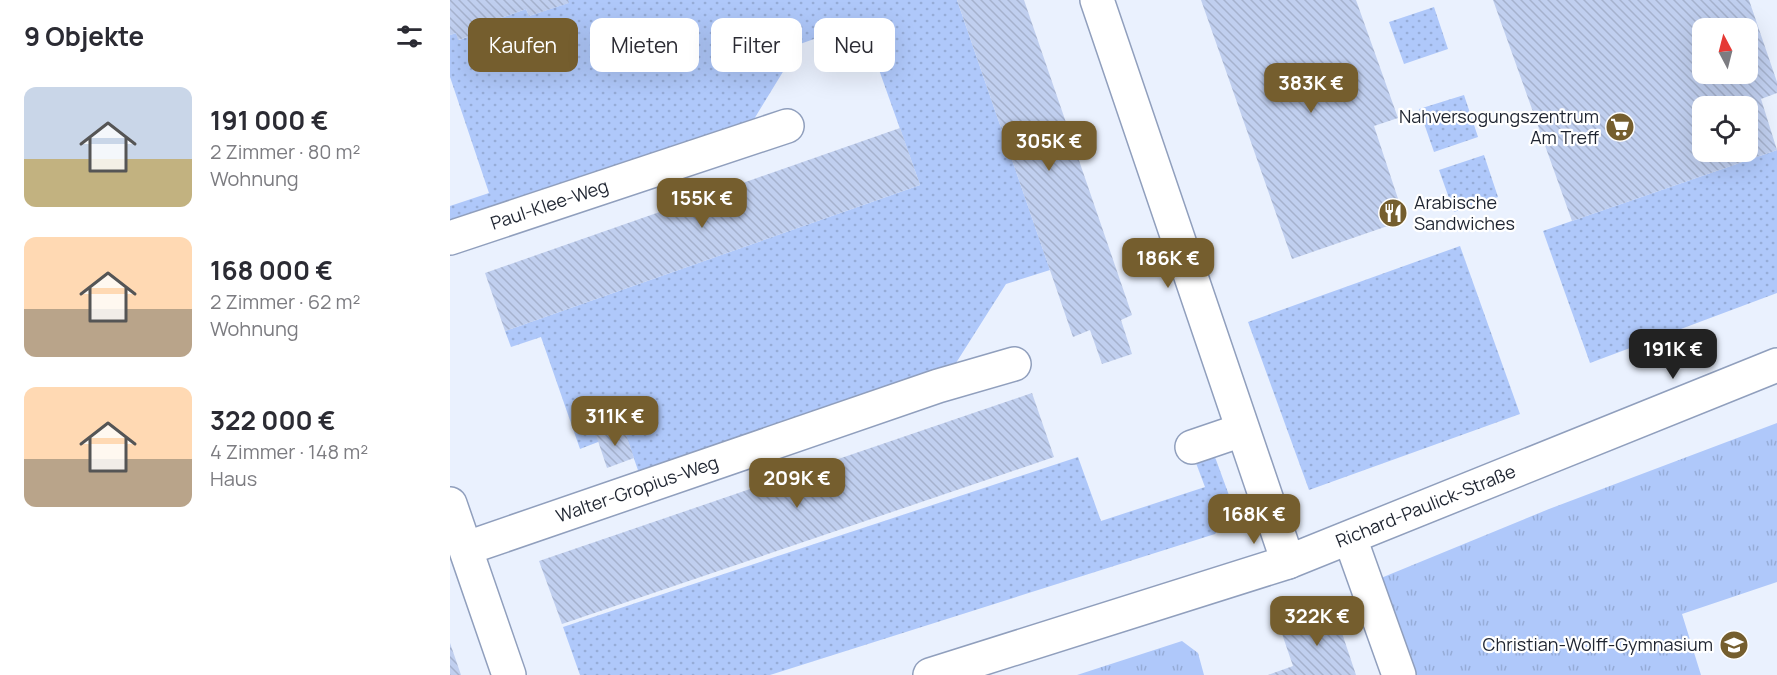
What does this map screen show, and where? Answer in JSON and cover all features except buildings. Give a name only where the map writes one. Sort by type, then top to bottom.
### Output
[{"type":"street","points":[[1097,0],[1288,562]]},
{"type":"street","name":"Paul-Klee-Weg","points":[[450,238],[787,126]]},
{"type":"street","name":"Walter-Gropius-Weg","points":[[467,548],[939,386],[1014,364]]},
{"type":"street","name":"Richard-Paulick-Straße","points":[[930,675],[1288,562],[1777,364]]},
{"type":"street","points":[[1191,447],[1242,430]]},
{"type":"street","points":[[450,504],[509,675]]},
{"type":"street","points":[[1350,538],[1399,675]]},
{"type":"green space","points":[[568,0],[957,0],[1050,270],[1006,284],[949,374],[640,476],[623,427],[598,442],[580,449],[541,337],[511,347],[505,331],[920,185],[880,72],[895,72],[895,18],[814,18],[814,39],[802,43],[802,18],[711,18],[711,72],[783,72],[748,129],[450,229],[450,206],[489,193],[450,77],[450,35],[456,33],[459,40],[468,37],[468,72],[578,72],[578,18],[501,18],[526,9],[529,16],[568,3]]},
{"type":"green space","points":[[1434,7],[1448,49],[1404,64],[1389,22]]},
{"type":"green space","points":[[1464,95],[1478,137],[1434,152],[1419,109]]},
{"type":"green space","points":[[1777,150],[1777,293],[1590,363],[1543,231],[1742,162],[1758,162],[1758,157]]},
{"type":"green space","points":[[1484,155],[1498,197],[1454,212],[1439,170]]},
{"type":"green space","points":[[1460,246],[1520,414],[1309,490],[1248,322]]},
{"type":"green space","points":[[1777,423],[1777,582],[1682,614],[1701,675],[1414,675],[1381,578],[1549,509]]},
{"type":"green space","points":[[1078,457],[1101,521],[1205,487],[1196,463],[1215,457],[1230,498],[1228,517],[1215,534],[770,675],[580,675],[563,627]]},
{"type":"green space","points":[[1182,641],[1198,653],[1204,675],[1077,675]]},
{"type":"place","name":"Nahversogungszentrum Am Treff","points":[[1620,127]]},
{"type":"place","name":"Arabische Sandwiches","points":[[1393,213]]},
{"type":"place","name":"Christian-Wolff-Gymnasium","points":[[1734,645]]}]
